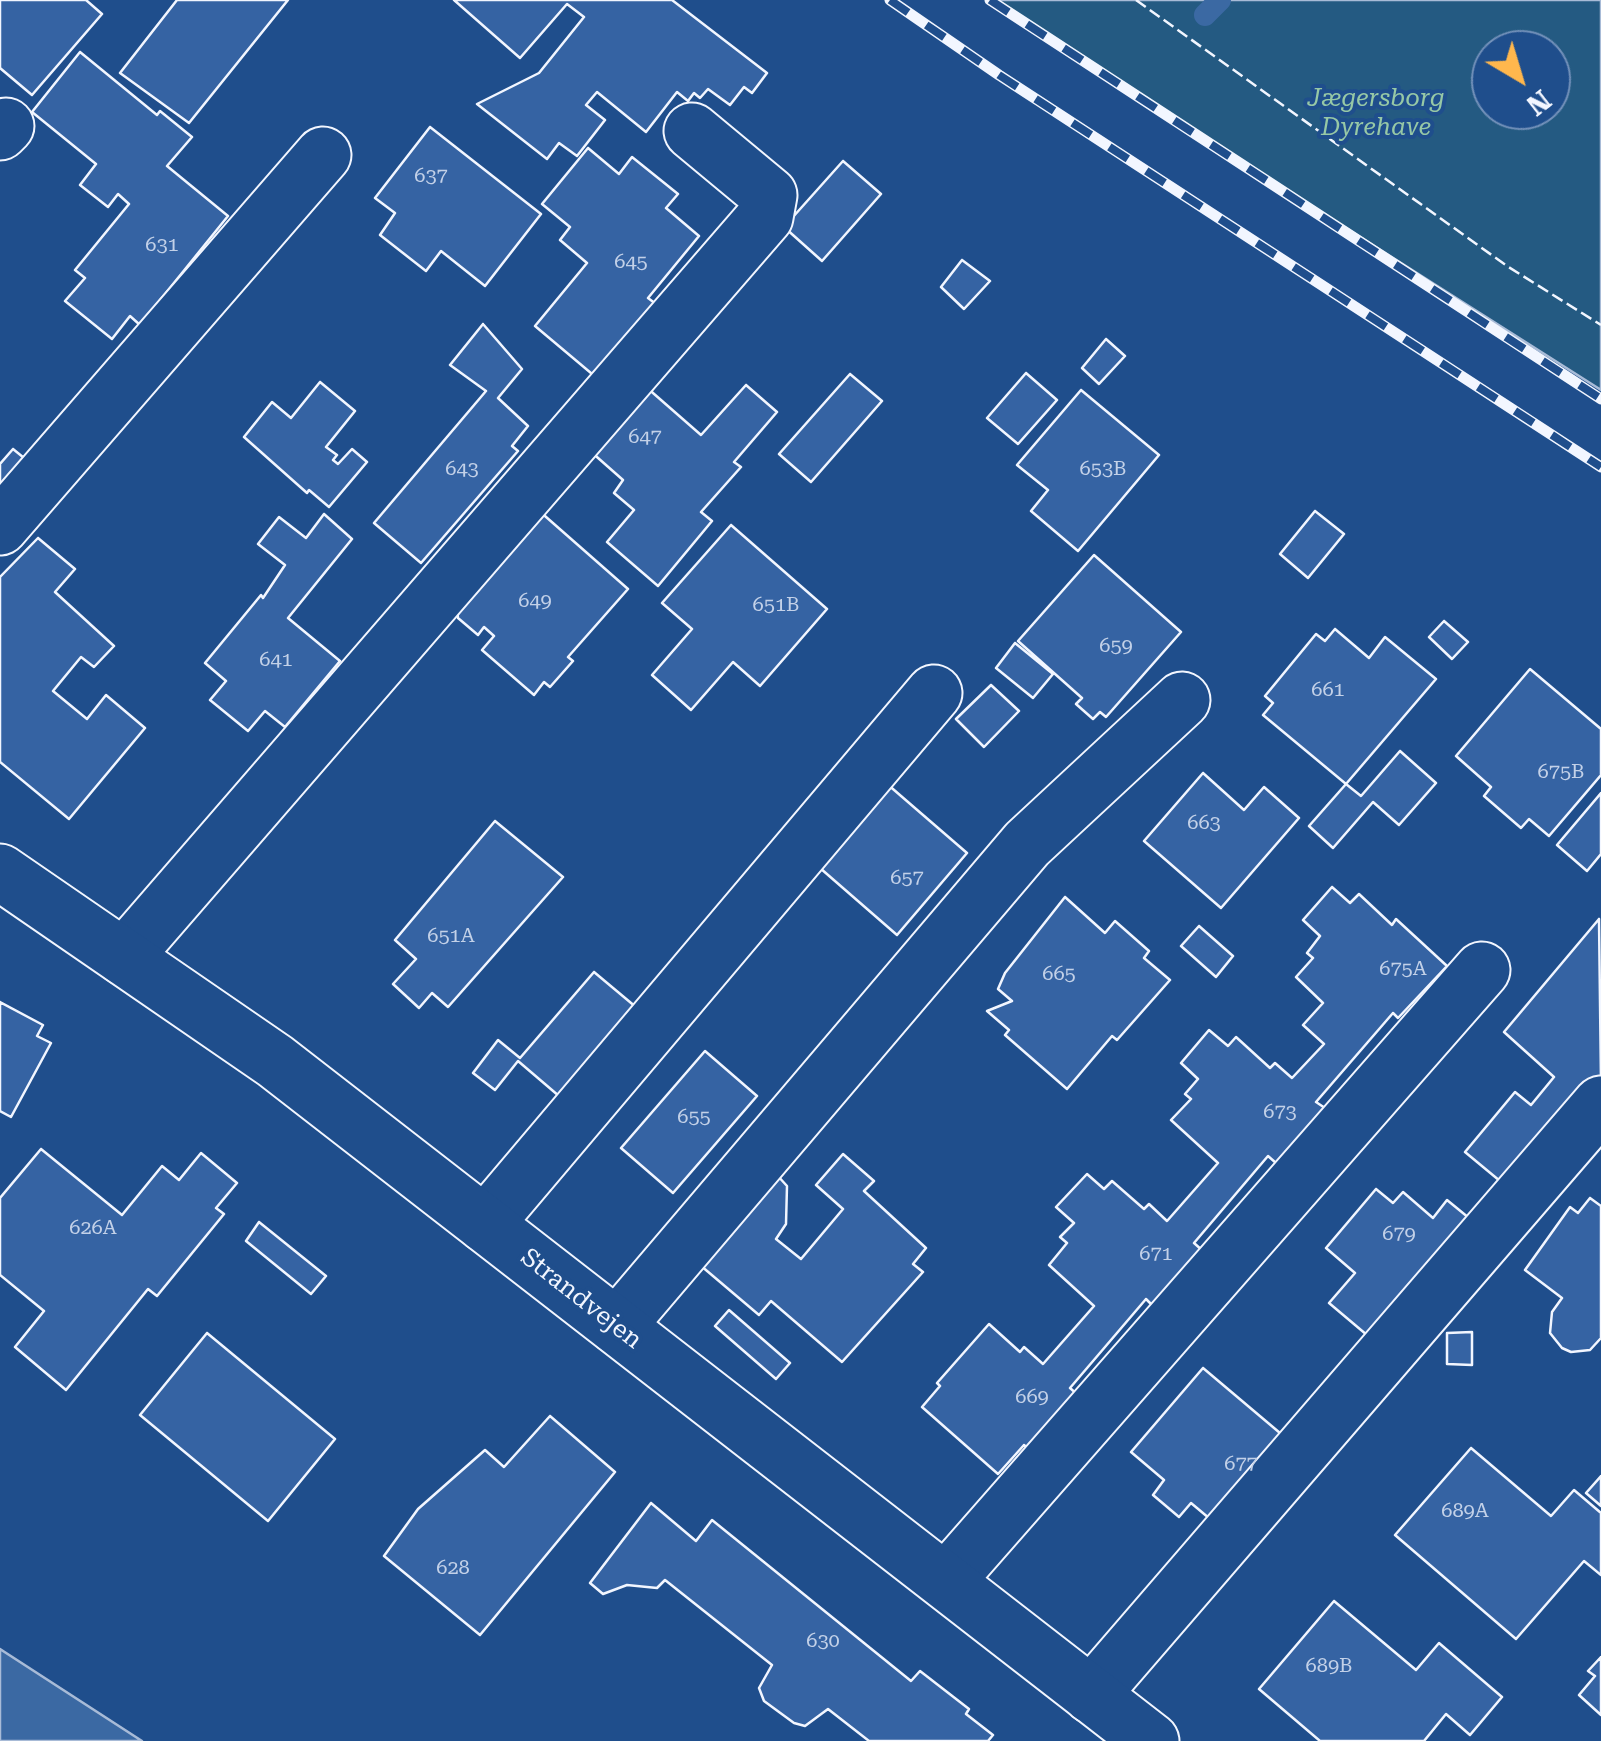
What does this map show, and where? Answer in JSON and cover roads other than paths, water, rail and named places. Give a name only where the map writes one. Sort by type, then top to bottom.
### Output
[{"type":"main road","points":[[124,957],[764,217],[768,195],[692,131]]},
{"type":"main road","points":[[0,526],[323,155]]},
{"type":"main road","points":[[485,1224],[934,694]]},
{"type":"main road","points":[[616,1326],[1028,844],[1182,700]]},
{"type":"main road","name":"Strandvejen","points":[[0,872],[275,1061],[1150,1741]]},
{"type":"main road","points":[[946,1581],[1482,970]]},
{"type":"main road","points":[[1091,1694],[1601,1104]]},
{"type":"waterway","points":[[1205,15],[1220,0]]},
{"type":"railway","points":[[890,0],[1601,467]]},
{"type":"railway","points":[[990,0],[1601,399]]},
{"type":"park label","name":"Jægersborg Dyrehave","points":[[1376,114]]}]
